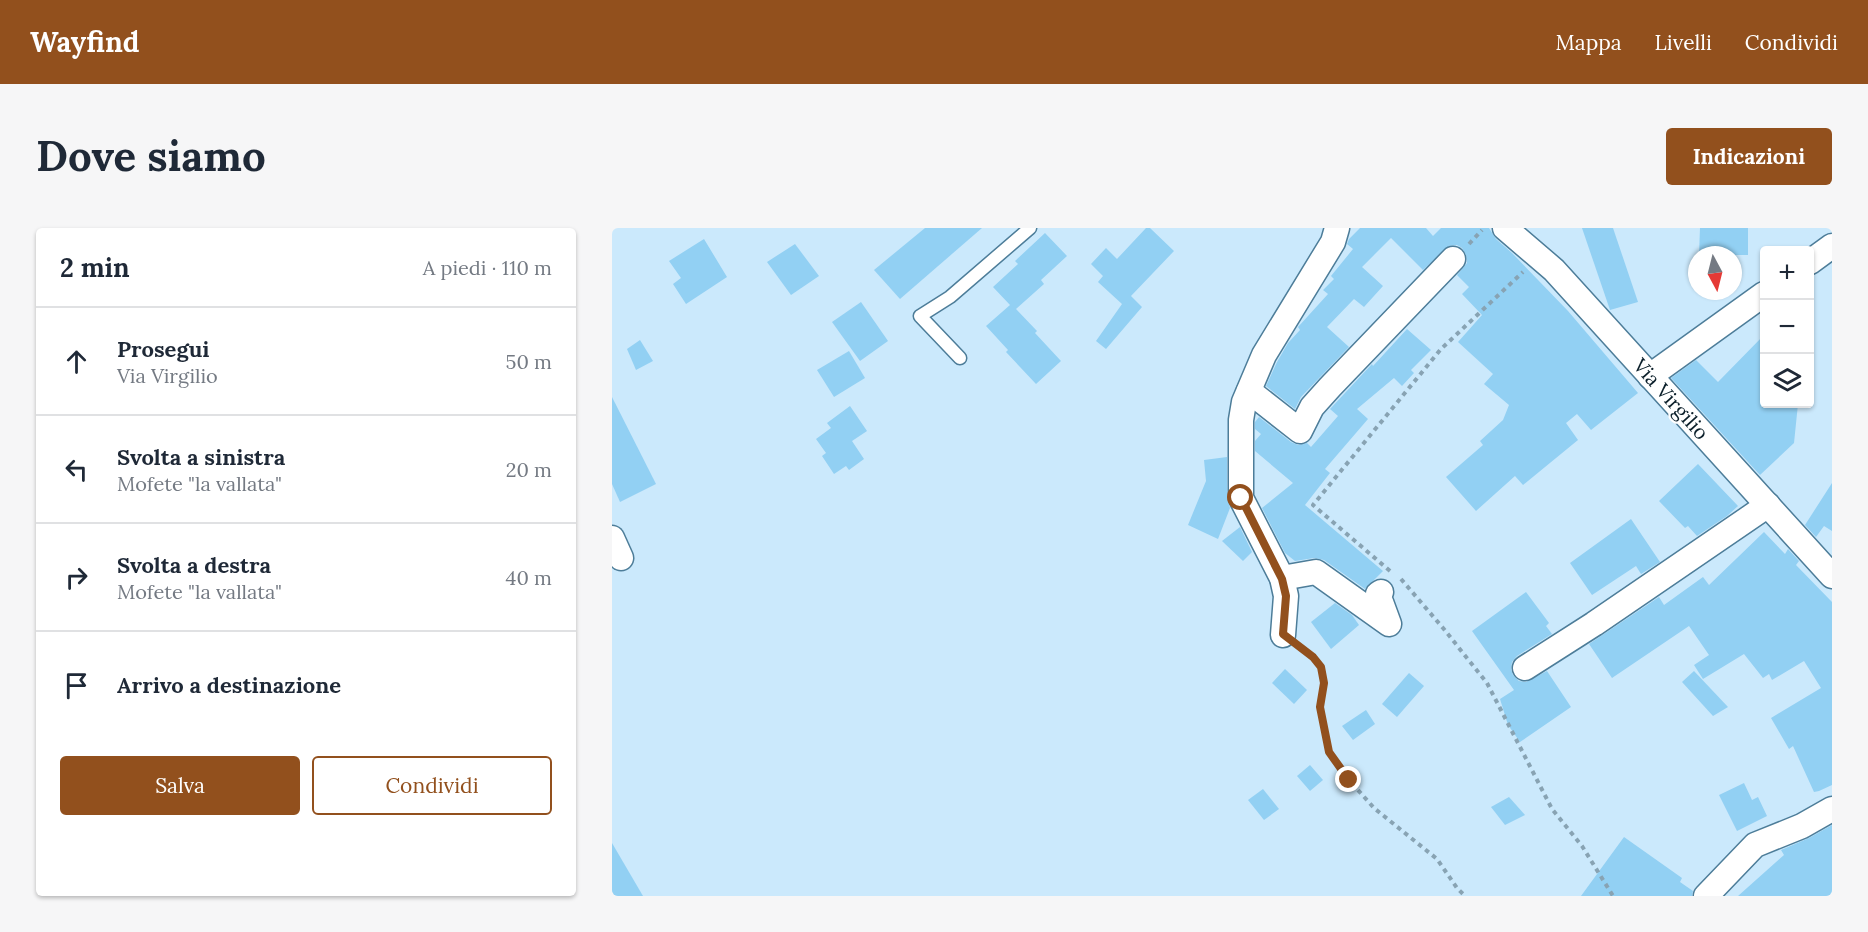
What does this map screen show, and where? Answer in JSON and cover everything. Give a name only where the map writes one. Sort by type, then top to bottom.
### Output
[{"type":"street","points":[[1283,634],[1286,596],[1282,579],[1241,498],[1241,420],[1244,402],[1264,355],[1334,242],[1337,228]]},
{"type":"street","name":"Via Virgilio","points":[[1505,228],[1554,270],[1832,576]]},
{"type":"street","points":[[1814,259],[1832,246]]},
{"type":"street","points":[[1248,391],[1300,431],[1312,407],[1453,260]]},
{"type":"street","points":[[1650,376],[1760,297]]},
{"type":"street","points":[[1525,668],[1594,624],[1768,505]]},
{"type":"street","points":[[1282,579],[1316,572],[1389,624],[1378,594],[1381,592]]},
{"type":"street","points":[[1706,896],[1755,845],[1802,826],[1832,809]]},
{"type":"lane","points":[[960,358],[920,316],[951,297],[1030,228]]},
{"type":"path","points":[[1539,257],[1441,349],[1313,506],[1402,580],[1487,683],[1552,809],[1582,846],[1613,896]]},
{"type":"path","points":[[1283,634],[1313,657],[1321,667],[1324,683],[1320,707],[1329,752],[1349,780],[1374,808],[1437,859],[1465,896]]},
{"type":"building","points":[[925,228],[982,228],[900,299],[874,270]]},
{"type":"building","points":[[1146,228],[1150,228],[1174,251],[1131,296],[1142,307],[1106,349],[1096,341],[1122,304],[1098,282],[1103,276],[1091,264],[1106,248],[1117,259]]},
{"type":"building","points":[[1360,228],[1426,228],[1433,236],[1441,228],[1489,228],[1496,239],[1568,311],[1638,393],[1591,430],[1577,414],[1566,423],[1578,440],[1523,485],[1515,476],[1476,511],[1446,477],[1483,445],[1480,441],[1503,420],[1509,405],[1484,384],[1493,374],[1458,342],[1482,315],[1462,294],[1469,287],[1457,275],[1467,263],[1466,255],[1457,245],[1449,246],[1423,270],[1391,238],[1362,267],[1383,286],[1364,307],[1354,299],[1327,327],[1349,347],[1301,397],[1295,409],[1266,386],[1288,343],[1300,330],[1298,327],[1328,294],[1323,290],[1334,279],[1331,276],[1353,249],[1347,244]]},
{"type":"building","points":[[1582,228],[1613,228],[1638,302],[1610,310]]},
{"type":"building","points":[[1700,228],[1748,228],[1748,255],[1742,255],[1742,246],[1699,246]]},
{"type":"building","points":[[1045,233],[1067,256],[1041,280],[1044,284],[1016,309],[1061,361],[1036,384],[1006,352],[1008,350],[986,326],[1010,305],[993,287],[1018,264],[1015,261]]},
{"type":"building","points":[[704,239],[727,277],[686,304],[673,284],[681,278],[669,261]]},
{"type":"building","points":[[795,244],[819,276],[791,295],[767,262]]},
{"type":"building","points":[[861,302],[888,341],[860,361],[832,322]]},
{"type":"building","points":[[1407,329],[1431,350],[1411,370],[1414,373],[1402,386],[1394,378],[1357,409],[1368,419],[1325,469],[1330,473],[1305,505],[1383,571],[1365,589],[1324,560],[1314,558],[1295,561],[1285,553],[1262,508],[1293,483],[1255,451],[1255,441],[1261,434],[1255,429],[1255,422],[1259,417],[1291,442],[1298,445],[1307,443],[1311,447],[1338,416],[1330,409]]},
{"type":"building","points":[[1760,339],[1760,408],[1798,408],[1794,443],[1760,475],[1671,378],[1696,360],[1718,382]]},
{"type":"building","points":[[640,340],[653,361],[636,370],[627,349]]},
{"type":"building","points":[[849,351],[865,378],[834,397],[817,370]]},
{"type":"building","points":[[612,397],[656,484],[620,502],[612,484]]},
{"type":"building","points":[[850,406],[867,431],[852,441],[864,459],[849,470],[846,466],[834,474],[822,456],[826,453],[816,439],[831,428],[827,423]]},
{"type":"building","points":[[1227,457],[1227,498],[1230,508],[1218,539],[1188,525],[1206,481],[1204,460]]},
{"type":"building","points":[[1698,464],[1738,506],[1697,536],[1688,526],[1685,528],[1659,501]]},
{"type":"building","points":[[1832,483],[1832,531],[1824,526],[1816,537],[1805,525]]},
{"type":"building","points":[[1631,519],[1660,562],[1641,574],[1636,566],[1592,595],[1570,563]]},
{"type":"building","points":[[1240,527],[1252,552],[1243,561],[1222,541]]},
{"type":"building","points":[[1764,532],[1785,554],[1788,549],[1799,561],[1796,565],[1832,602],[1832,785],[1819,791],[1814,792],[1793,746],[1789,749],[1771,718],[1821,688],[1804,661],[1772,680],[1769,674],[1763,678],[1744,654],[1703,679],[1694,665],[1709,655],[1689,626],[1612,678],[1589,644],[1659,597],[1664,605],[1703,577],[1709,585]]},
{"type":"building","points":[[1526,592],[1549,623],[1546,626],[1552,634],[1517,656],[1512,662],[1513,675],[1519,681],[1526,682],[1547,671],[1571,707],[1520,742],[1508,725],[1500,699],[1514,690],[1472,631]]},
{"type":"building","points":[[1335,603],[1352,615],[1359,625],[1331,649],[1311,622]]},
{"type":"building","points":[[1285,669],[1307,690],[1294,704],[1272,683]]},
{"type":"building","points":[[1694,671],[1728,707],[1713,716],[1682,682]]},
{"type":"building","points":[[1409,673],[1424,686],[1397,717],[1382,704]]},
{"type":"building","points":[[1366,710],[1375,724],[1353,740],[1342,726]]},
{"type":"building","points":[[1310,765],[1323,780],[1310,791],[1297,776]]},
{"type":"building","points":[[1744,783],[1752,800],[1758,797],[1767,816],[1737,831],[1719,795]]},
{"type":"building","points":[[1263,789],[1279,809],[1264,820],[1248,800]]},
{"type":"building","points":[[1509,797],[1525,815],[1505,825],[1491,807]]},
{"type":"building","points":[[1832,825],[1832,896],[1738,896],[1784,855],[1781,850]]},
{"type":"building","points":[[1624,837],[1682,878],[1680,882],[1693,891],[1692,896],[1581,896]]},
{"type":"building","points":[[612,843],[643,896],[612,896]]},
{"type":"route","points":[[1241,498],[1282,579],[1286,596],[1283,634],[1313,657],[1321,667],[1324,683],[1320,707],[1329,752],[1349,780]]}]
